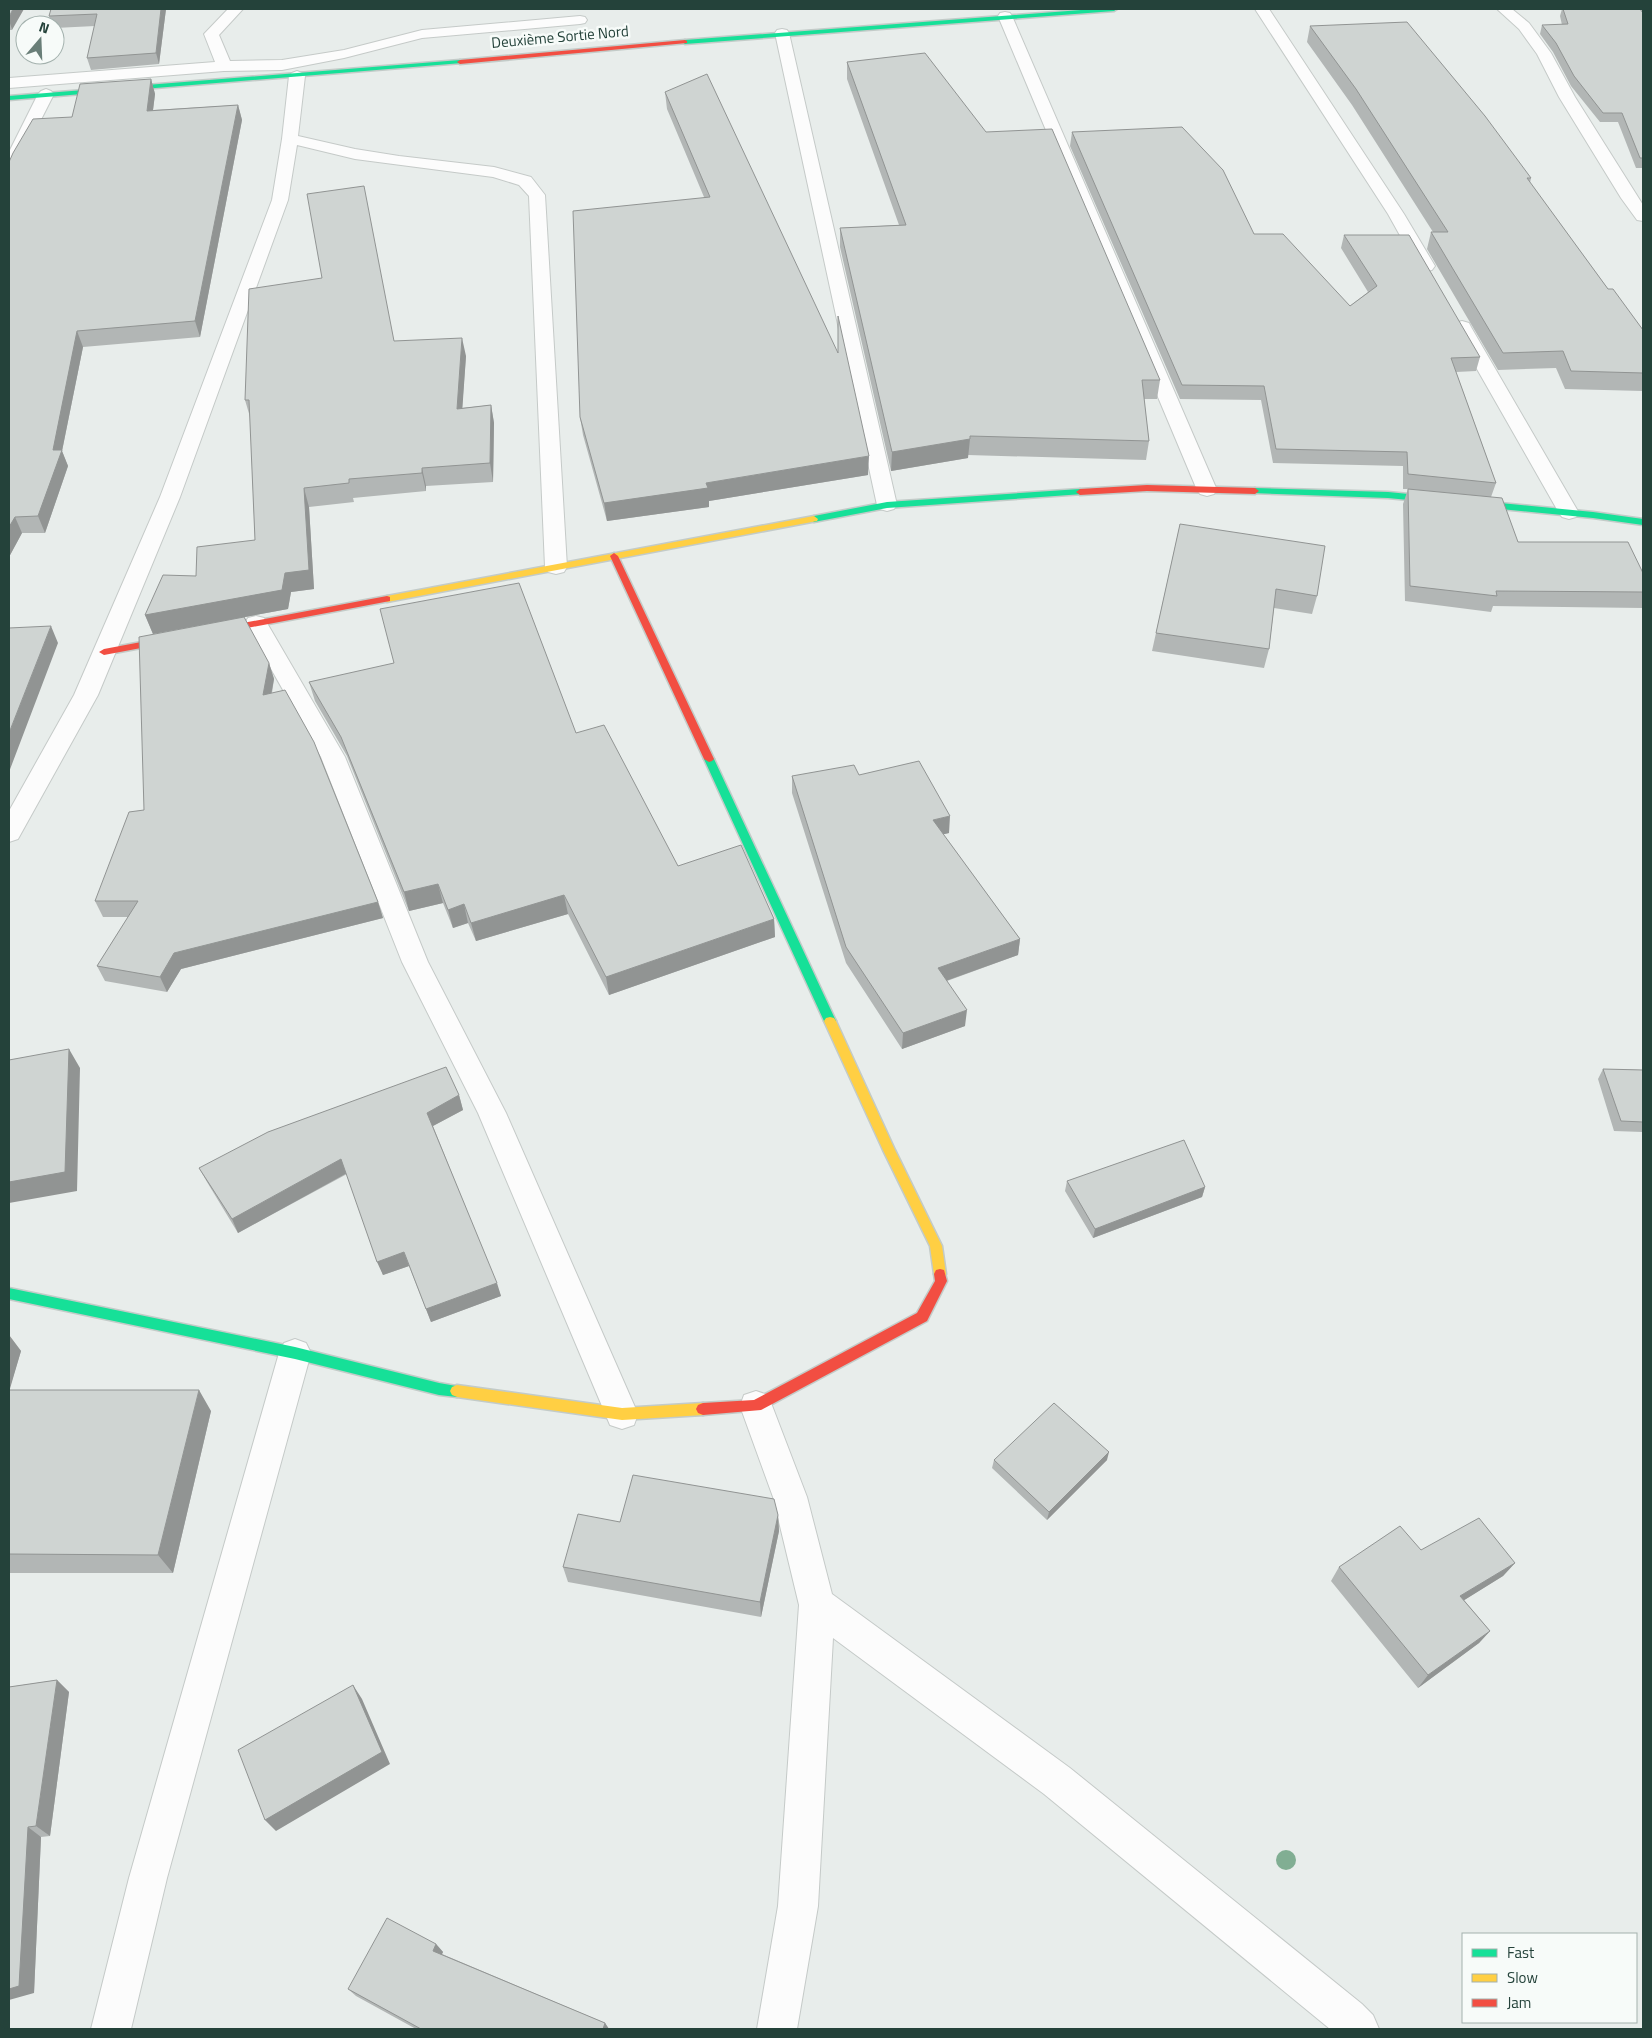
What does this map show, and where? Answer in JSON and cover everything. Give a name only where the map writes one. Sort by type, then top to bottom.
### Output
[{"type":"street","points":[[224,66],[211,34],[236,9]]},
{"type":"street","name":"Deuxième Sortie Nord","points":[[9,98],[297,76],[782,33],[1114,9]]},
{"type":"street","points":[[1262,9],[1396,214],[1436,283]]},
{"type":"street","points":[[1504,9],[1524,26],[1544,52],[1567,97],[1629,198],[1643,216]]},
{"type":"street","points":[[1005,16],[1207,490]]},
{"type":"street","points":[[9,83],[224,66],[282,65],[344,54],[422,34],[580,20]]},
{"type":"street","points":[[782,33],[887,505]]},
{"type":"street","points":[[9,833],[86,695],[170,497],[280,200],[290,139],[297,76]]},
{"type":"street","points":[[9,167],[46,94]]},
{"type":"street","points":[[290,139],[355,154],[494,172],[525,181],[537,195],[556,567]]},
{"type":"street","points":[[1456,317],[1569,513]]},
{"type":"street","points":[[104,652],[887,505],[1147,488],[1388,495],[1643,522]]},
{"type":"street","points":[[9,1293],[295,1352],[440,1389],[622,1414],[756,1406],[922,1318],[941,1281],[936,1246],[889,1150],[614,556]]},
{"type":"street","points":[[256,623],[333,757],[415,962],[492,1112],[622,1414]]},
{"type":"street","points":[[111,2029],[148,1878],[295,1352]]},
{"type":"street","points":[[756,1406],[790,1497],[817,1605],[798,1906],[778,2029]]},
{"type":"street","points":[[817,1605],[1056,1781],[1360,2029]]},
{"type":"building","points":[[9,9],[13,9],[9,17]]},
{"type":"building","points":[[51,9],[161,9],[156,53],[87,58],[97,14],[49,15]]},
{"type":"building","points":[[1563,9],[1640,9],[1643,13],[1643,158],[1640,158],[1622,113],[1603,113],[1574,76],[1556,43],[1542,25],[1568,24]]},
{"type":"building","points":[[1407,22],[1485,116],[1531,178],[1527,178],[1608,289],[1613,289],[1643,330],[1643,373],[1571,371],[1563,351],[1503,353],[1431,232],[1448,232],[1356,89],[1310,26]]},
{"type":"building","points":[[925,53],[986,132],[1052,129],[1160,380],[1142,380],[1149,441],[970,436],[970,439],[892,452],[840,228],[906,225],[847,62]]},
{"type":"building","points":[[707,74],[838,353],[838,316],[869,456],[706,483],[708,488],[604,503],[580,417],[573,211],[710,197],[665,92]]},
{"type":"building","points":[[151,79],[147,111],[238,105],[195,321],[77,331],[53,450],[62,450],[38,516],[15,517],[9,527],[9,162],[33,119],[72,117],[80,84]]},
{"type":"building","points":[[1182,127],[1223,170],[1254,234],[1283,234],[1350,306],[1377,286],[1344,235],[1409,235],[1480,357],[1451,358],[1496,483],[1408,474],[1407,452],[1276,449],[1264,386],[1182,385],[1072,132]]},
{"type":"building","points":[[364,186],[394,341],[462,338],[457,409],[491,405],[490,463],[422,468],[422,473],[349,479],[349,483],[304,488],[309,570],[285,573],[282,590],[145,615],[163,575],[196,576],[197,547],[255,540],[249,400],[245,400],[249,289],[322,278],[307,194]]},
{"type":"building","points":[[1408,489],[1502,498],[1518,542],[1628,542],[1643,573],[1643,592],[1496,591],[1497,596],[1410,586]]},
{"type":"building","points":[[1180,524],[1325,546],[1317,596],[1276,589],[1269,649],[1156,633]]},
{"type":"building","points":[[519,583],[576,733],[604,725],[678,866],[741,845],[774,919],[606,977],[564,895],[471,923],[464,904],[448,910],[438,884],[404,892],[341,737],[309,682],[394,663],[380,609]]},
{"type":"building","points":[[244,617],[269,663],[263,695],[285,690],[314,742],[378,902],[174,953],[160,977],[97,966],[138,901],[95,901],[129,812],[144,810],[139,637]]},
{"type":"building","points":[[51,626],[9,733],[9,628]]},
{"type":"building","points":[[919,761],[950,816],[933,820],[1020,939],[938,968],[967,1010],[903,1033],[846,947],[792,776],[854,765],[859,775]]},
{"type":"building","points":[[69,1049],[65,1172],[9,1182],[9,1060]]},
{"type":"building","points":[[446,1067],[459,1095],[427,1113],[497,1283],[426,1309],[404,1252],[377,1262],[341,1159],[232,1219],[199,1168],[268,1132]]},
{"type":"building","points":[[1603,1069],[1643,1070],[1643,1122],[1621,1121]]},
{"type":"building","points":[[1184,1140],[1205,1187],[1095,1229],[1067,1181]]},
{"type":"building","points":[[9,1390],[199,1390],[158,1555],[9,1554]]},
{"type":"building","points":[[1054,1403],[1109,1452],[1049,1512],[994,1460]]},
{"type":"building","points":[[633,1475],[774,1499],[778,1515],[760,1602],[563,1567],[578,1514],[620,1522]]},
{"type":"building","points":[[1479,1518],[1515,1563],[1460,1596],[1490,1631],[1428,1675],[1339,1567],[1400,1526],[1421,1550]]},
{"type":"building","points":[[57,1680],[36,1826],[28,1827],[19,1986],[9,1989],[9,1687]]},
{"type":"building","points":[[353,1685],[382,1752],[265,1820],[238,1750]]},
{"type":"building","points":[[387,1918],[436,1944],[433,1951],[605,2023],[603,2029],[421,2029],[348,1989]]},
{"type":"traffic: fast","points":[[685,42],[1114,9]]},
{"type":"traffic: fast","points":[[9,98],[460,62]]},
{"type":"traffic: fast","points":[[1255,491],[1388,495],[1593,515],[1643,522]]},
{"type":"traffic: fast","points":[[814,519],[887,505],[1080,492]]},
{"type":"traffic: fast","points":[[709,759],[830,1021]]},
{"type":"traffic: fast","points":[[9,1293],[295,1353],[439,1389],[457,1391]]},
{"type":"traffic: slow","points":[[387,599],[814,519]]},
{"type":"traffic: slow","points":[[830,1021],[889,1150],[936,1246],[940,1274]]},
{"type":"traffic: slow","points":[[457,1391],[622,1414],[703,1409]]},
{"type":"traffic: jam","points":[[460,62],[685,42]]},
{"type":"traffic: jam","points":[[1080,492],[1147,488],[1255,491]]},
{"type":"traffic: jam","points":[[614,556],[709,759]]},
{"type":"traffic: jam","points":[[104,652],[387,599]]},
{"type":"traffic: jam","points":[[703,1409],[756,1406],[922,1317],[941,1281],[940,1274]]}]
